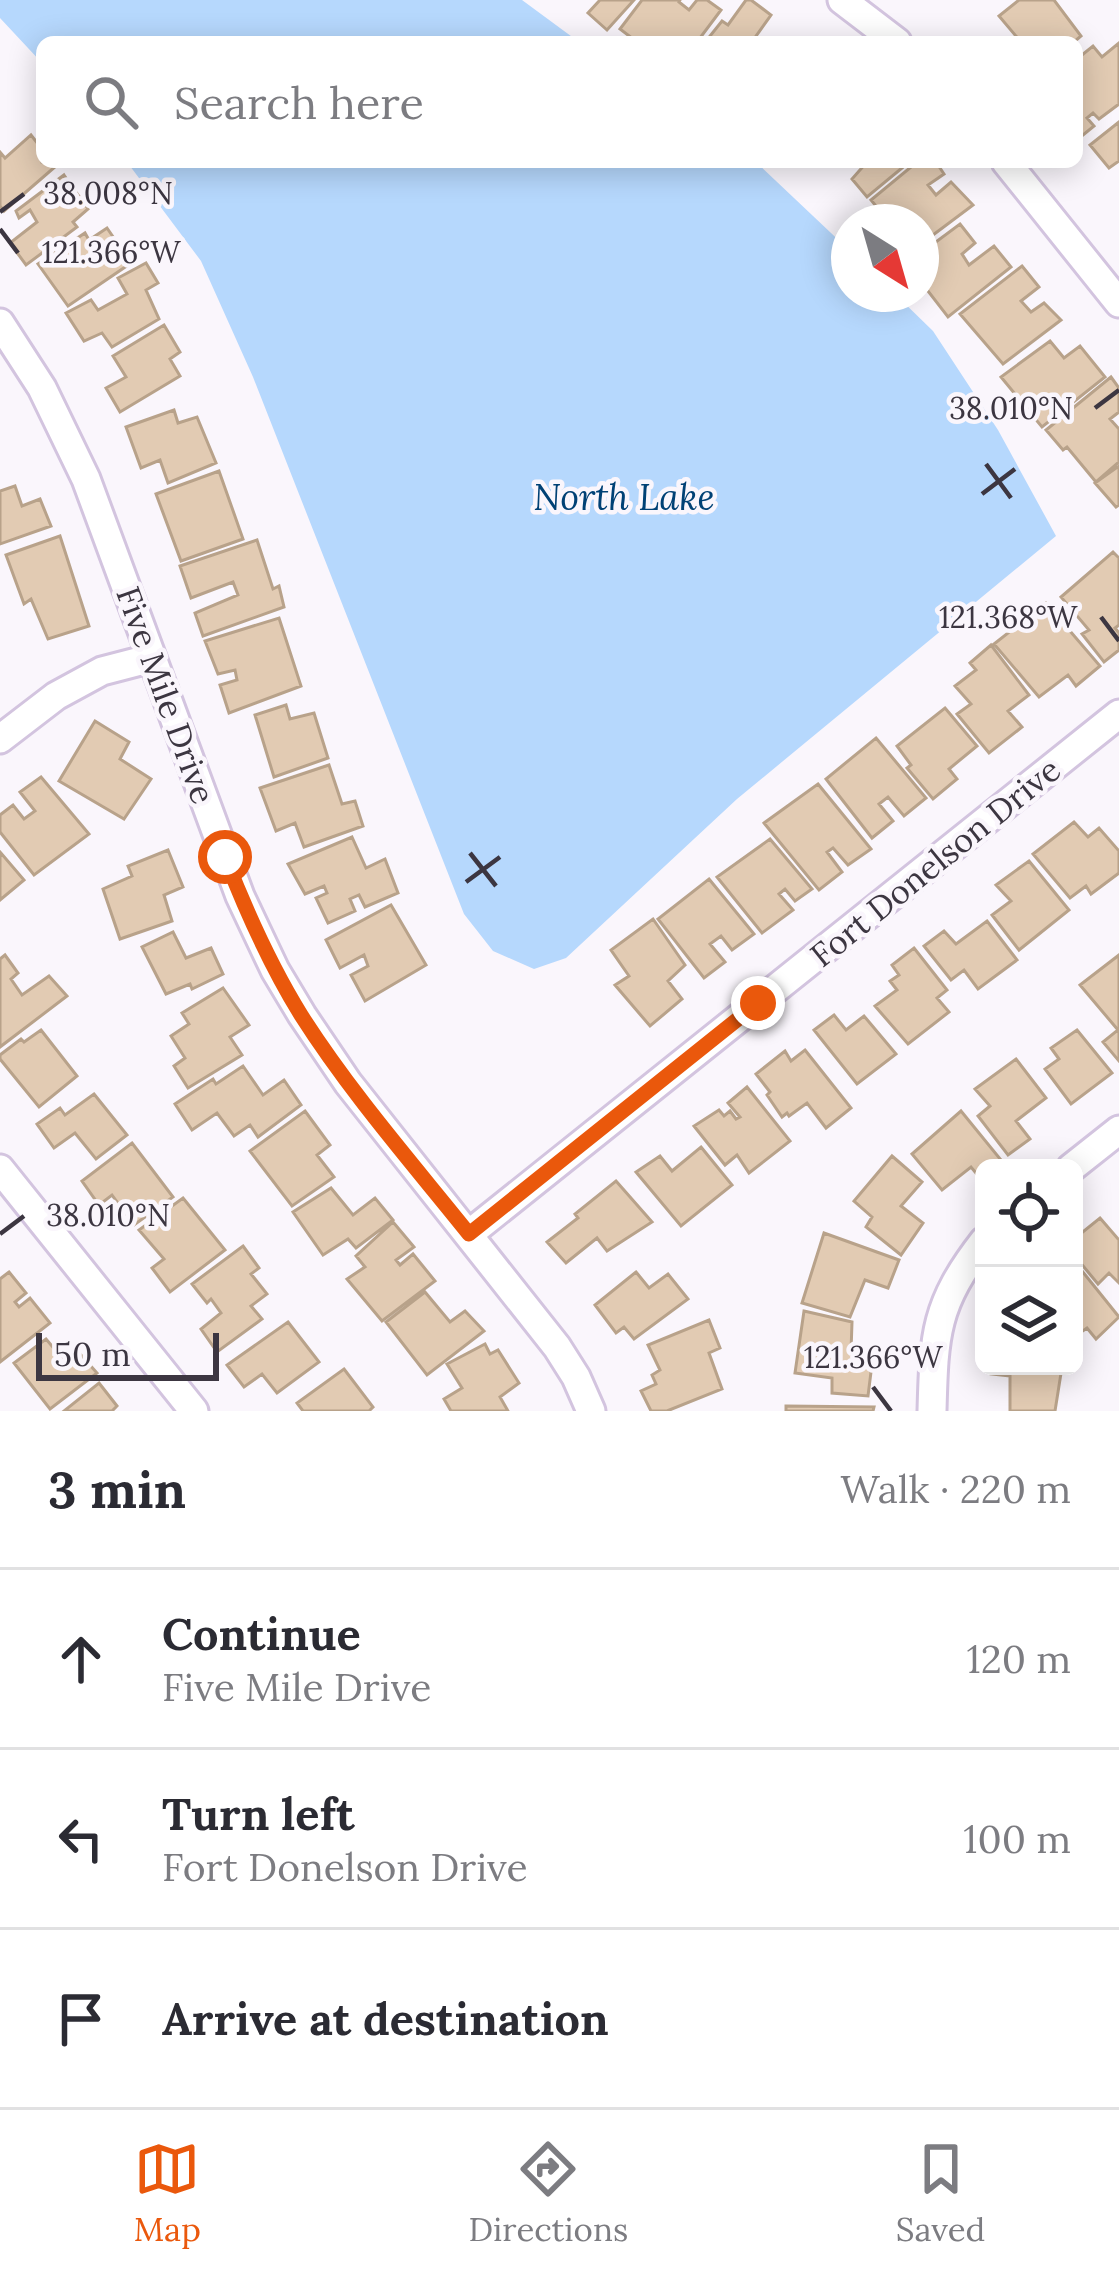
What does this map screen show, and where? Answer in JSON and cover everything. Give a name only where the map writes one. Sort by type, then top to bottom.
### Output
[{"type":"street","points":[[842,0],[890,36]]},
{"type":"street","points":[[1011,168],[1119,304]]},
{"type":"street","name":"Five Mile Drive","points":[[0,323],[42,388],[86,479],[240,896],[275,970],[348,1082],[557,1347],[591,1411]]},
{"type":"street","points":[[0,739],[56,696],[102,671],[152,658]]},
{"type":"street","name":"Fort Donelson Drive","points":[[469,1234],[1119,714]]},
{"type":"street","points":[[1082,1159],[1119,1130]]},
{"type":"street","points":[[0,1168],[194,1411]]},
{"type":"street","points":[[932,1411],[940,1316],[960,1271],[975,1252]]},
{"type":"water","points":[[0,0],[522,0],[571,36],[36,36],[36,57],[0,18]]},
{"type":"water","name":"North Lake","points":[[131,168],[762,168],[831,233],[831,312],[913,312],[933,331],[998,430],[1056,536],[737,799],[566,958],[534,969],[493,951],[464,914],[253,377],[201,261]]},
{"type":"building","points":[[600,0],[634,0],[607,30],[588,13]]},
{"type":"building","points":[[642,0],[680,0],[689,10],[697,0],[707,0],[721,10],[702,36],[629,36],[620,29]]},
{"type":"building","points":[[746,0],[771,15],[756,36],[710,36],[722,21],[728,25]]},
{"type":"building","points":[[1019,0],[1054,0],[1081,36],[1016,36],[999,16]]},
{"type":"building","points":[[1119,43],[1119,104],[1099,119],[1093,113],[1087,118],[1094,126],[1083,135],[1083,54],[1093,46],[1102,57]]},
{"type":"building","points":[[1119,122],[1119,161],[1109,168],[1090,145]]},
{"type":"building","points":[[31,135],[36,141],[36,168],[54,168],[4,211],[0,206],[0,152],[5,158]]},
{"type":"building","points":[[862,168],[902,168],[867,197],[852,179]]},
{"type":"building","points":[[910,168],[940,168],[944,174],[928,185],[936,195],[951,182],[973,205],[939,230],[939,204],[874,204],[871,200]]},
{"type":"building","points":[[64,175],[88,209],[73,222],[77,227],[26,265],[10,243],[37,222],[30,210],[19,218],[16,211]]},
{"type":"building","points":[[960,224],[975,243],[962,254],[969,265],[994,246],[1011,267],[948,317],[939,305],[939,240]]},
{"type":"building","points":[[107,228],[131,263],[68,306],[38,264],[85,233],[89,240]]},
{"type":"building","points":[[146,263],[158,283],[146,290],[159,319],[112,347],[102,333],[84,341],[66,313],[91,300],[98,310],[127,294],[118,278]]},
{"type":"building","points":[[1022,266],[1039,287],[1021,301],[1031,312],[1044,303],[1061,320],[1003,364],[960,314]]},
{"type":"building","points":[[164,325],[180,352],[170,359],[180,376],[120,412],[106,388],[126,377],[113,356]]},
{"type":"building","points":[[1050,341],[1064,358],[1080,346],[1105,377],[1042,427],[1001,377]]},
{"type":"building","points":[[1111,377],[1119,388],[1119,412],[1110,419],[1119,429],[1119,462],[1096,482],[1046,430]]},
{"type":"building","points":[[174,410],[178,423],[197,417],[216,463],[168,483],[160,460],[141,468],[126,427]]},
{"type":"building","points":[[1119,466],[1119,505],[1116,507],[1095,483]]},
{"type":"building","points":[[219,471],[243,539],[181,561],[156,494]]},
{"type":"building","points":[[15,486],[22,506],[40,499],[51,526],[0,544],[0,491]]},
{"type":"building","points":[[60,536],[89,626],[48,639],[31,599],[24,604],[6,555]]},
{"type":"building","points":[[257,540],[284,607],[203,636],[195,613],[238,595],[233,582],[191,598],[180,566]]},
{"type":"building","points":[[1113,552],[1119,558],[1119,625],[1115,628],[1119,650],[1104,662],[1082,634],[1089,630],[1061,597]]},
{"type":"building","points":[[1046,603],[1100,666],[1076,686],[1068,675],[1039,697],[994,644]]},
{"type":"building","points":[[279,618],[301,686],[229,713],[220,685],[237,680],[235,670],[218,674],[205,641]]},
{"type":"building","points":[[991,645],[1029,695],[1008,711],[1022,727],[989,753],[957,714],[971,704],[955,686],[976,670],[970,663]]},
{"type":"building","points":[[286,705],[290,719],[314,713],[328,758],[274,777],[255,715]]},
{"type":"building","points":[[945,708],[977,746],[949,769],[957,779],[933,799],[907,768],[911,765],[897,746]]},
{"type":"building","points":[[95,721],[129,742],[120,759],[151,779],[124,819],[59,781]]},
{"type":"building","points":[[876,738],[926,798],[904,816],[888,797],[879,804],[893,821],[872,838],[826,779]]},
{"type":"building","points":[[329,765],[342,804],[355,801],[363,826],[304,847],[295,823],[276,831],[260,788]]},
{"type":"building","points":[[41,777],[89,834],[34,875],[0,832],[0,815],[13,805],[24,819],[35,811],[20,792]]},
{"type":"building","points":[[818,784],[871,849],[848,865],[833,848],[827,852],[842,872],[819,890],[764,823]]},
{"type":"building","points":[[1074,822],[1088,837],[1099,828],[1119,851],[1119,873],[1091,894],[1086,886],[1070,898],[1033,854]]},
{"type":"building","points":[[352,837],[366,868],[385,859],[398,893],[365,907],[359,895],[350,899],[355,911],[328,923],[316,898],[327,893],[324,886],[305,894],[288,864]]},
{"type":"building","points":[[770,839],[812,889],[795,901],[785,889],[779,894],[793,910],[762,933],[717,877]]},
{"type":"building","points":[[168,850],[183,887],[164,895],[172,921],[120,939],[103,889],[132,876],[128,866]]},
{"type":"building","points":[[0,852],[24,880],[0,900]]},
{"type":"building","points":[[1029,861],[1069,910],[1019,950],[992,915],[1011,901],[996,885]]},
{"type":"building","points":[[709,879],[754,934],[732,950],[721,936],[710,944],[725,962],[704,978],[658,919]]},
{"type":"building","points":[[391,905],[426,965],[365,1001],[351,975],[368,966],[364,955],[340,968],[326,940]]},
{"type":"building","points":[[653,919],[685,965],[668,981],[682,999],[650,1026],[615,985],[629,976],[611,950]]},
{"type":"building","points":[[987,921],[1017,960],[978,989],[964,970],[951,980],[924,946],[944,931],[956,944]]},
{"type":"building","points":[[173,932],[186,958],[211,948],[223,974],[192,989],[190,984],[166,994],[142,947]]},
{"type":"building","points":[[914,948],[947,990],[937,998],[949,1012],[908,1044],[875,1006],[897,990],[890,981],[899,975],[892,965]]},
{"type":"building","points":[[5,955],[18,973],[11,979],[22,995],[49,976],[67,996],[0,1047],[0,959]]},
{"type":"building","points":[[1119,955],[1119,1061],[1103,1042],[1118,1030],[1080,985]]},
{"type":"building","points":[[223,988],[249,1025],[230,1037],[242,1055],[188,1088],[174,1066],[185,1058],[171,1036],[189,1024],[182,1013]]},
{"type":"building","points":[[834,1015],[846,1030],[864,1016],[896,1054],[857,1084],[814,1030]]},
{"type":"building","points":[[41,1030],[77,1076],[39,1107],[0,1055]]},
{"type":"building","points":[[1077,1030],[1112,1073],[1071,1104],[1045,1069],[1059,1059],[1051,1048]]},
{"type":"building","points":[[805,1050],[851,1108],[826,1128],[807,1103],[782,1117],[756,1074],[785,1051],[791,1061]]},
{"type":"building","points":[[1016,1059],[1046,1098],[1016,1121],[1030,1139],[1008,1155],[978,1116],[990,1106],[975,1089]]},
{"type":"building","points":[[243,1066],[263,1095],[284,1080],[301,1105],[258,1137],[250,1125],[234,1136],[217,1113],[192,1130],[175,1104]]},
{"type":"building","points":[[747,1087],[790,1141],[749,1173],[737,1155],[725,1165],[694,1126],[719,1110],[724,1116],[730,1111],[736,1119],[740,1117],[728,1103]]},
{"type":"building","points":[[94,1094],[127,1135],[96,1159],[75,1133],[54,1148],[37,1124],[60,1108],[65,1115]]},
{"type":"building","points":[[305,1111],[330,1145],[317,1155],[334,1177],[292,1206],[250,1151]]},
{"type":"building","points":[[961,1111],[1000,1159],[975,1159],[975,1172],[971,1167],[942,1190],[912,1154]]},
{"type":"building","points":[[132,1143],[173,1197],[134,1225],[112,1195],[99,1205],[82,1181]]},
{"type":"building","points":[[701,1147],[732,1185],[681,1226],[636,1172],[660,1156],[672,1171]]},
{"type":"building","points":[[892,1156],[922,1182],[901,1206],[923,1223],[901,1255],[866,1227],[872,1217],[854,1201]]},
{"type":"building","points":[[616,1181],[652,1222],[607,1251],[597,1238],[566,1263],[547,1242]]},
{"type":"building","points":[[331,1188],[353,1215],[375,1198],[393,1220],[356,1248],[348,1239],[323,1255],[293,1212]]},
{"type":"building","points":[[183,1198],[225,1250],[170,1292],[152,1268],[164,1259],[139,1230]]},
{"type":"building","points":[[1100,1218],[1119,1240],[1119,1283],[1109,1273],[1098,1284],[1083,1266],[1083,1232]]},
{"type":"building","points":[[393,1222],[414,1247],[396,1260],[400,1265],[413,1254],[435,1281],[382,1321],[347,1279],[365,1267],[356,1256]]},
{"type":"building","points":[[824,1233],[899,1260],[888,1288],[865,1280],[850,1317],[802,1303]]},
{"type":"building","points":[[243,1246],[259,1268],[251,1274],[267,1294],[251,1306],[262,1319],[217,1352],[201,1329],[221,1313],[192,1284]]},
{"type":"building","points":[[9,1272],[26,1293],[15,1302],[19,1307],[30,1298],[50,1323],[0,1362],[0,1279]]},
{"type":"building","points":[[636,1272],[649,1288],[668,1274],[688,1299],[634,1339],[624,1327],[616,1333],[595,1305]]},
{"type":"building","points":[[1083,1272],[1119,1317],[1096,1339],[1087,1328],[1083,1331]]},
{"type":"building","points":[[425,1292],[450,1322],[465,1311],[484,1331],[427,1375],[386,1322]]},
{"type":"building","points":[[804,1311],[852,1322],[851,1352],[873,1356],[868,1396],[832,1393],[832,1378],[795,1373]]},
{"type":"building","points":[[709,1320],[720,1348],[709,1353],[722,1389],[667,1411],[651,1411],[641,1391],[656,1384],[652,1375],[660,1370],[648,1345]]},
{"type":"building","points":[[288,1322],[319,1362],[277,1393],[262,1374],[244,1387],[227,1365]]},
{"type":"building","points":[[46,1339],[62,1358],[75,1348],[97,1373],[50,1409],[14,1363]]},
{"type":"building","points":[[485,1344],[490,1354],[498,1350],[519,1383],[500,1397],[508,1411],[451,1411],[444,1399],[462,1388],[447,1364]]},
{"type":"building","points":[[344,1369],[373,1407],[369,1411],[303,1411],[297,1403]]},
{"type":"building","points":[[1000,1375],[1061,1375],[1055,1411],[1010,1411],[1010,1376]]},
{"type":"building","points":[[99,1383],[117,1406],[112,1411],[64,1411]]},
{"type":"building","points":[[786,1406],[874,1407],[873,1411],[786,1411]]},
{"type":"route","points":[[225,857],[275,970],[302,1016],[348,1082],[469,1234],[758,1003]]}]
